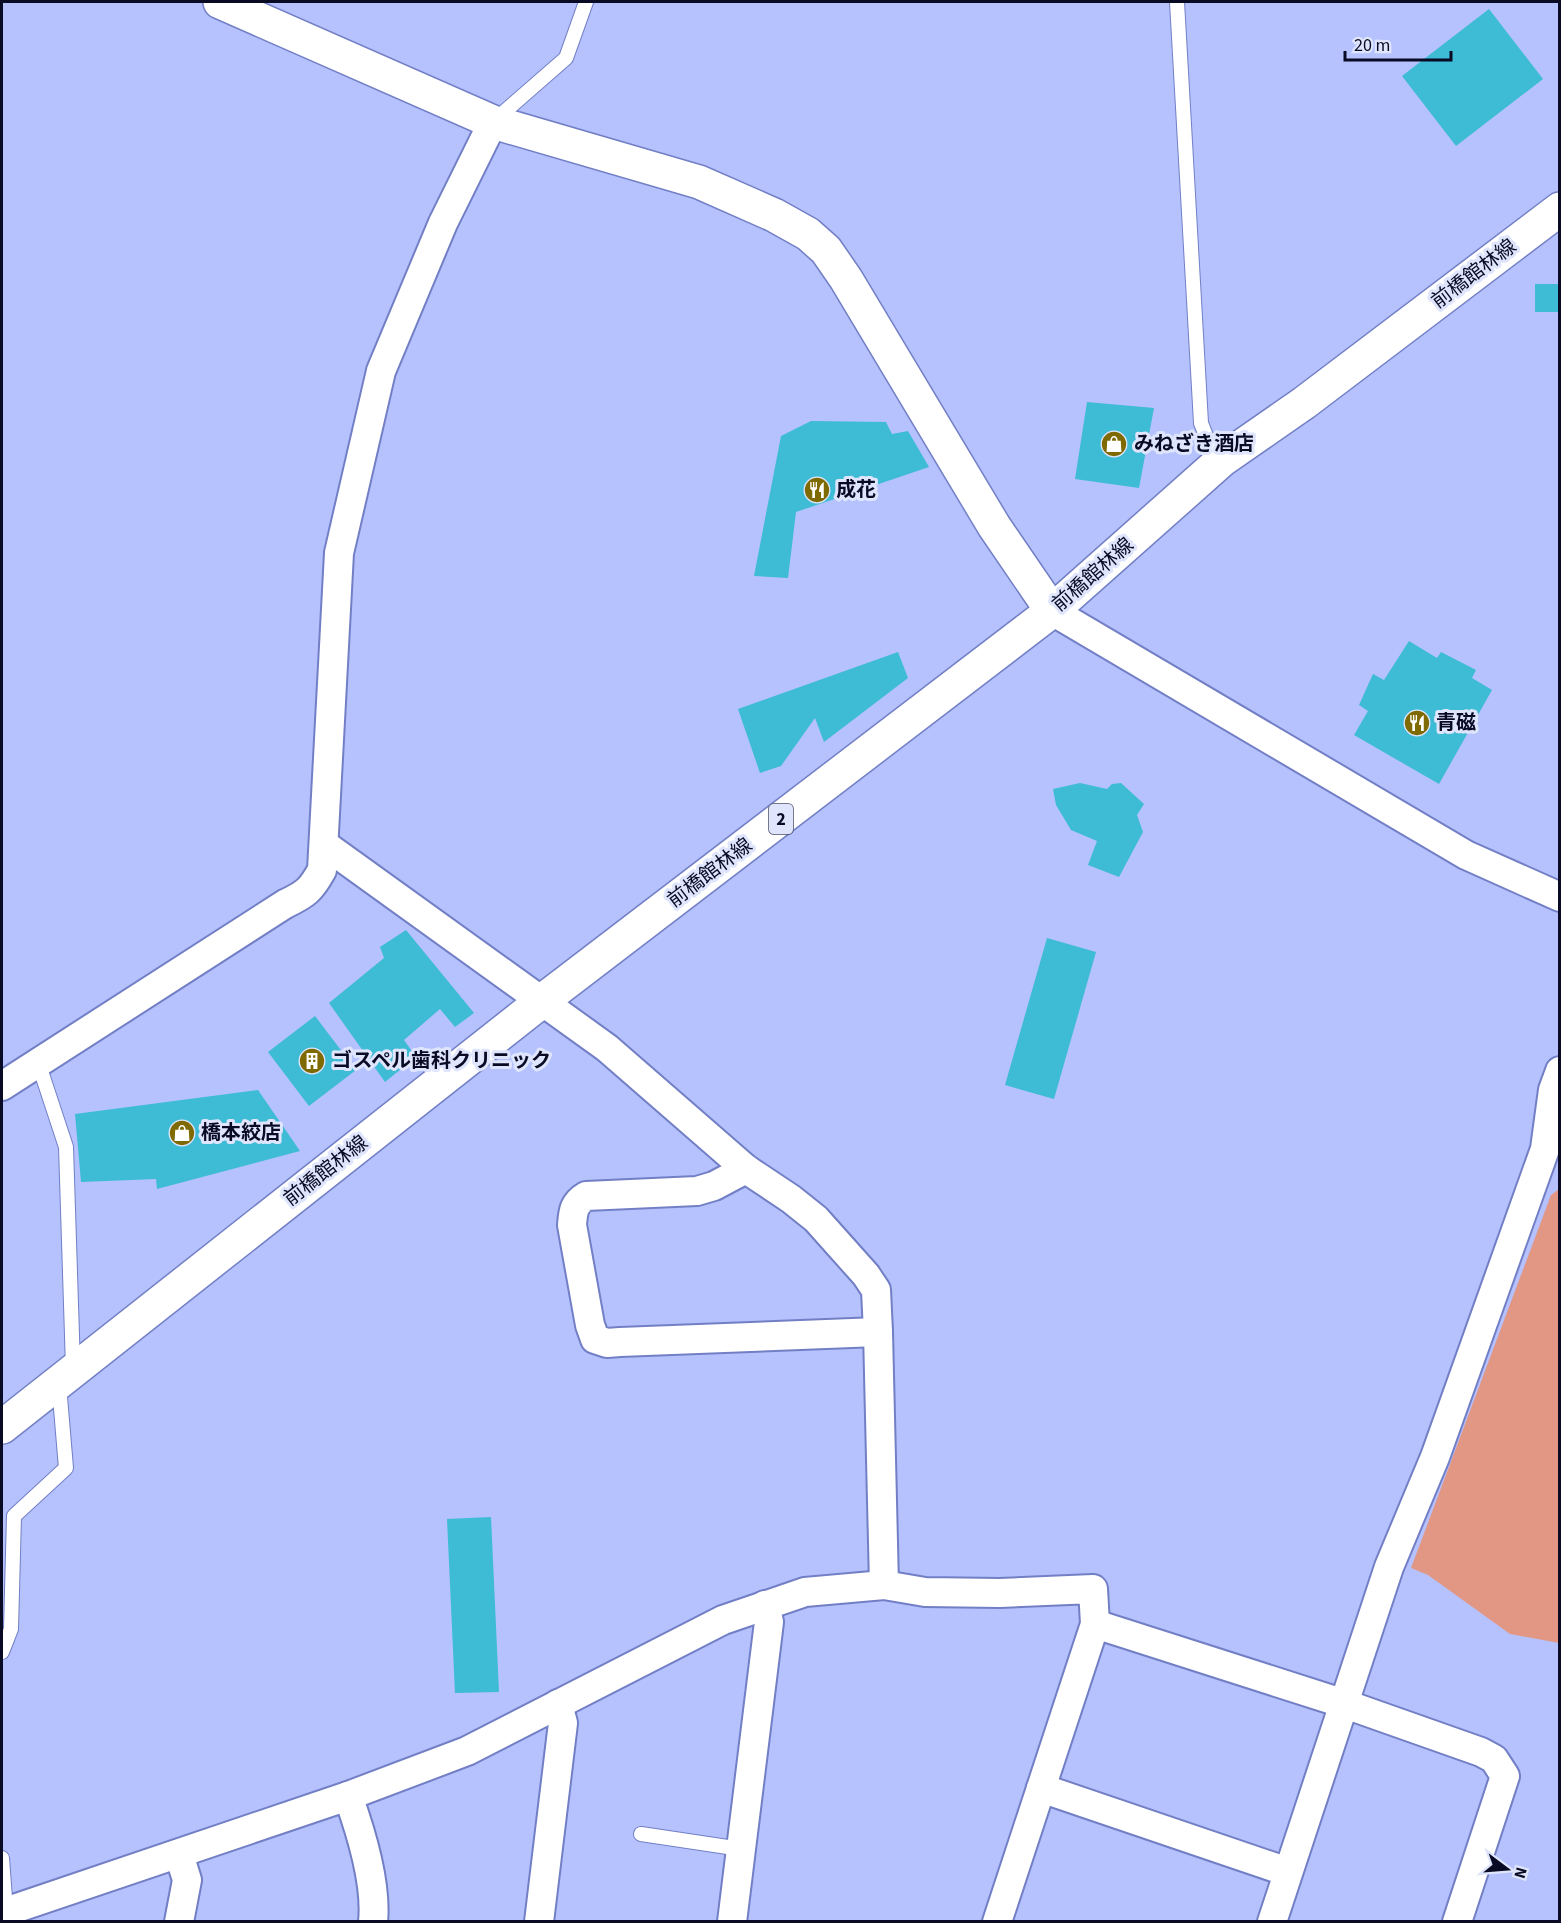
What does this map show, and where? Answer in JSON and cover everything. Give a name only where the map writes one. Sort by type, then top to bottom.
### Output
[{"type":"main road","points":[[220,2],[493,122],[699,182],[774,215],[808,234],[826,250],[846,279],[994,526],[1052,611]]},
{"type":"main road","name":"前橋館林線","points":[[2,1427],[542,1001],[1052,611],[1222,460],[1304,403],[1560,209]]},
{"type":"street","points":[[2,1086],[309,891],[322,870],[339,553],[381,371],[443,223],[493,122]]},
{"type":"street","points":[[1052,611],[1466,855],[1560,897]]},
{"type":"street","points":[[325,844],[607,1048],[746,1169],[816,1219],[866,1275],[876,1290],[884,1585]]},
{"type":"street","points":[[1272,1922],[1389,1567],[1435,1457],[1552,1152],[1553,1090],[1560,1071]]},
{"type":"street","points":[[746,1169],[714,1186],[697,1191],[586,1196],[578,1201],[573,1210],[572,1225],[590,1325],[595,1339],[620,1342],[878,1332]]},
{"type":"street","points":[[4,1913],[348,1796],[467,1751],[723,1620],[805,1592],[884,1585],[924,1592],[1000,1593],[1093,1589],[1095,1624],[997,1922]]},
{"type":"street","points":[[732,1922],[769,1622],[765,1605]]},
{"type":"street","points":[[1095,1624],[1345,1704],[1481,1752],[1494,1759],[1505,1776],[1457,1922]]},
{"type":"street","points":[[539,1922],[563,1724],[558,1704]]},
{"type":"street","points":[[1041,1788],[1288,1872]]},
{"type":"street","points":[[348,1796],[364,1843],[374,1909],[373,1922]]},
{"type":"street","points":[[179,1854],[187,1880],[179,1922]]},
{"type":"lane","points":[[493,122],[567,58],[586,2]]},
{"type":"lane","points":[[1176,2],[1201,423],[1208,441],[1222,460]]},
{"type":"lane","points":[[2,1652],[11,1629],[14,1516],[66,1468],[66,1147],[38,1062]]},
{"type":"lane","points":[[641,1834],[741,1849]]},
{"type":"lane","points":[[2,1858],[4,1913]]},
{"type":"shaded area","points":[[1559,1189],[1559,1643],[1510,1634],[1428,1575],[1411,1568],[1551,1195]]},
{"type":"building","points":[[1489,9],[1543,79],[1456,146],[1402,76]]},
{"type":"building","points":[[1535,284],[1560,284],[1560,312],[1535,312]]},
{"type":"building","name":"みねざき酒店","points":[[1087,402],[1154,408],[1139,488],[1075,479]]},
{"type":"building","name":"成花","points":[[811,421],[886,422],[892,434],[908,431],[929,467],[796,512],[788,578],[754,576],[781,436]]},
{"type":"building","name":"青磁","points":[[1409,641],[1437,658],[1441,652],[1476,670],[1472,678],[1492,690],[1439,784],[1354,735],[1368,711],[1359,705],[1373,674],[1384,680]]},
{"type":"building","points":[[898,652],[908,678],[824,742],[815,718],[781,766],[760,773],[738,709]]},
{"type":"building","points":[[1080,783],[1107,789],[1112,784],[1121,783],[1144,804],[1137,815],[1143,832],[1119,877],[1088,865],[1097,841],[1071,830],[1056,805],[1053,789]]},
{"type":"building","points":[[406,930],[474,1013],[455,1027],[440,1009],[404,1040],[416,1057],[385,1082],[329,1003],[384,958],[380,947]]},
{"type":"building","points":[[1047,938],[1096,952],[1054,1099],[1005,1085]]},
{"type":"building","name":"ゴスペル歯科クリニック","points":[[315,1016],[356,1070],[309,1106],[268,1052]]},
{"type":"building","name":"橋本絞店","points":[[258,1090],[300,1151],[157,1189],[156,1179],[81,1182],[75,1114]]},
{"type":"building","points":[[491,1517],[499,1692],[455,1693],[447,1519]]},
{"type":"place","name":"みねざき酒店","points":[[1114,444]]},
{"type":"place","name":"成花","points":[[817,490]]},
{"type":"place","name":"青磁","points":[[1417,723]]},
{"type":"place","name":"ゴスペル歯科クリニック","points":[[312,1061]]},
{"type":"place","name":"橋本絞店","points":[[182,1133]]}]
